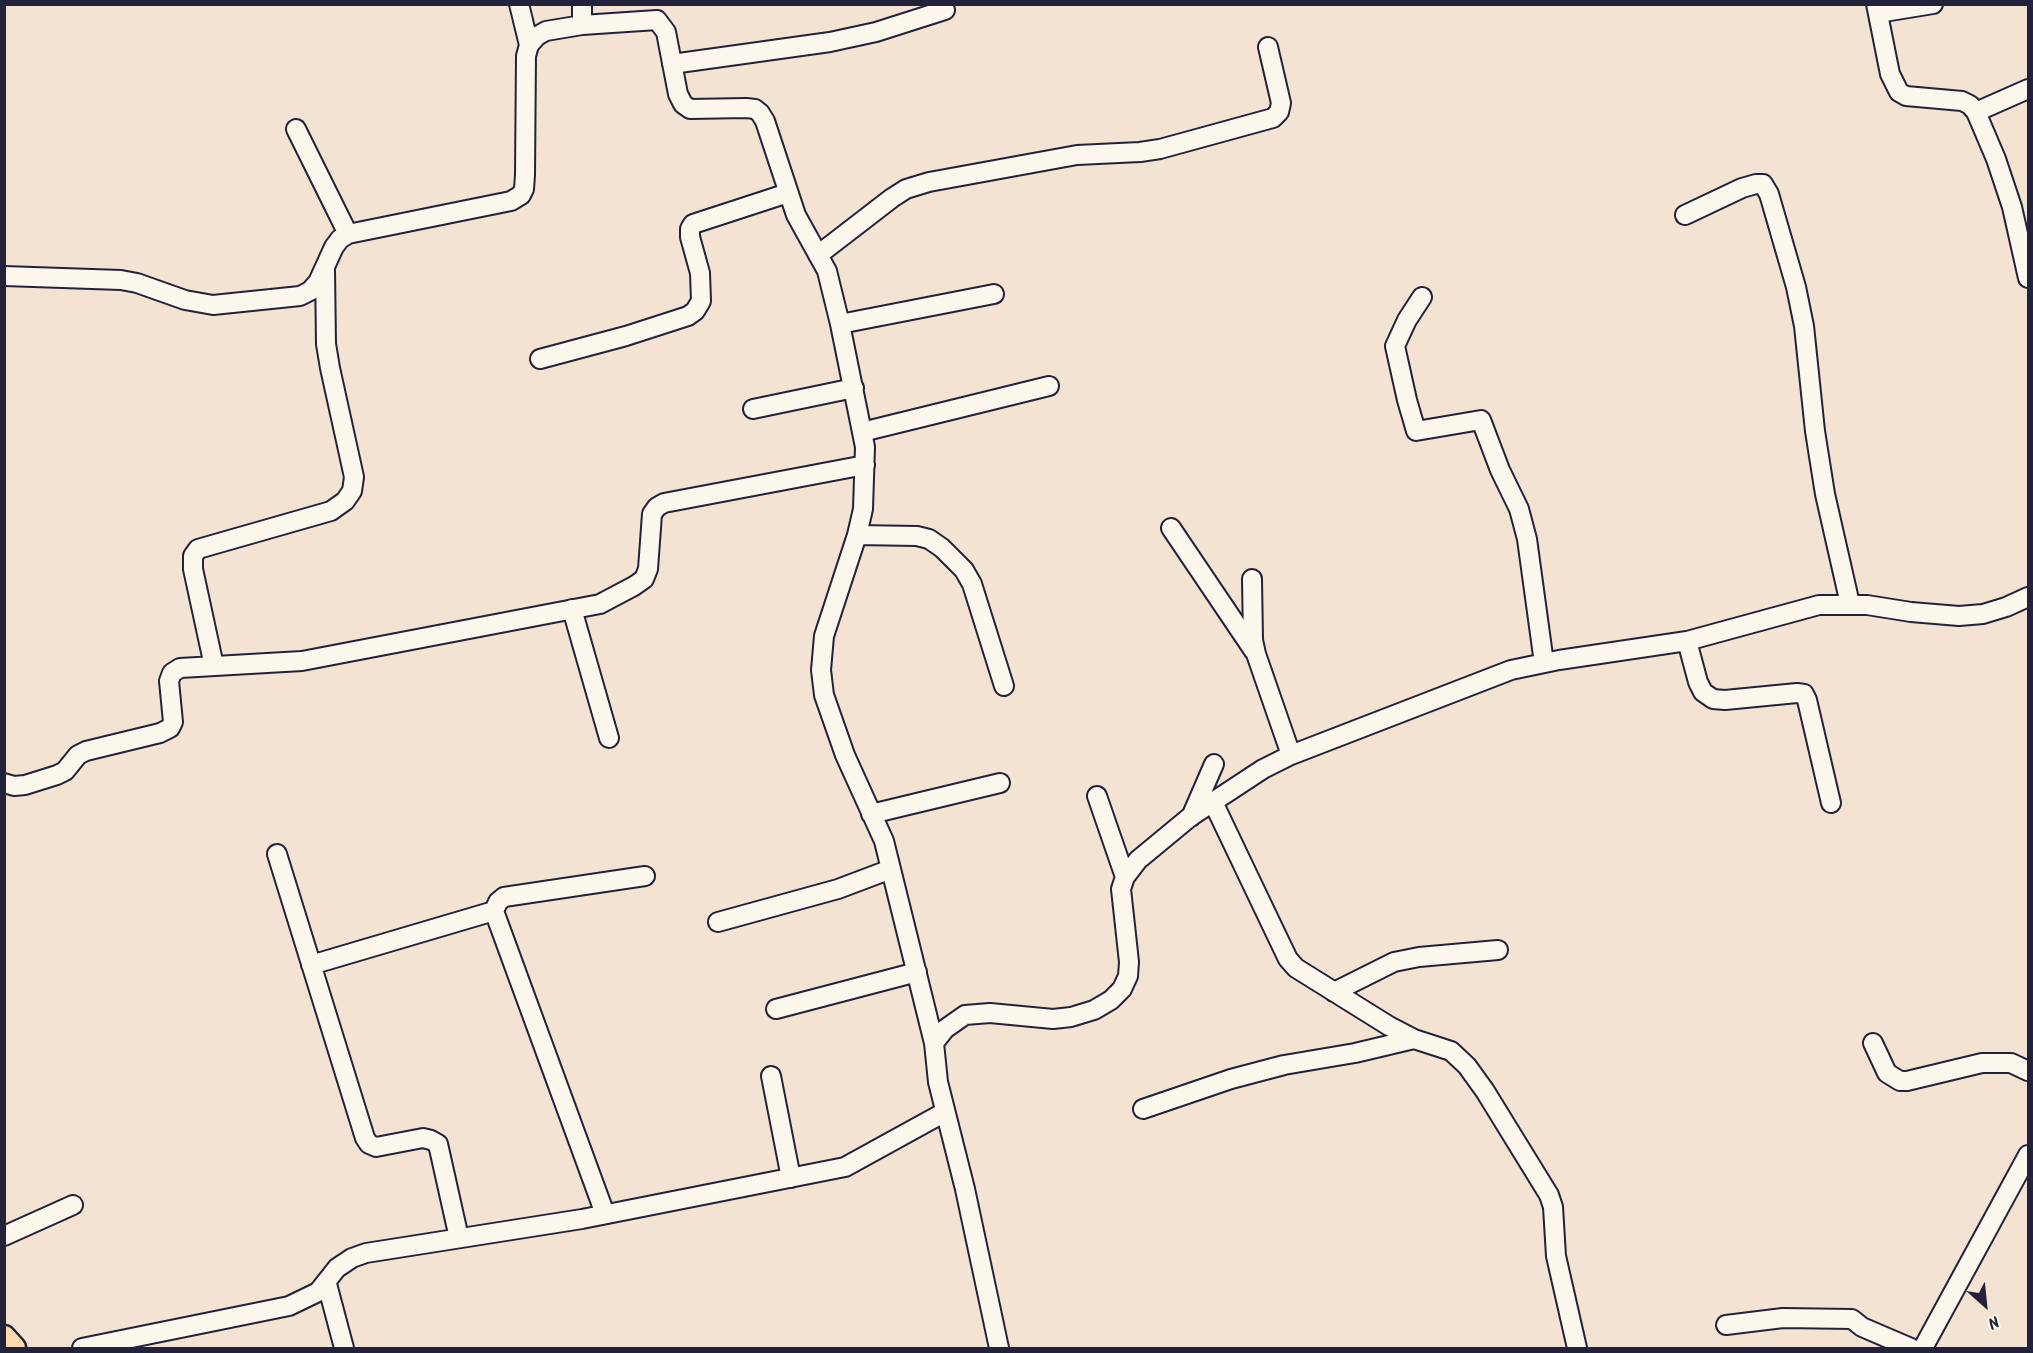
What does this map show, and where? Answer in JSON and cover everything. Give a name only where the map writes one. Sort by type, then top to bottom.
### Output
[{"type":"main road","points":[[4,1337],[14,1348]]},
{"type":"street","points":[[519,4],[529,45]]},
{"type":"street","points":[[582,4],[582,25]]},
{"type":"street","points":[[1933,4],[1877,9],[1890,74],[1899,92],[1906,96],[1962,101],[1976,112],[1996,159],[2012,207],[2028,278]]},
{"type":"street","points":[[672,64],[830,42],[876,32],[945,10]]},
{"type":"street","points":[[4,276],[129,282],[185,300],[213,304],[300,296],[310,291],[318,282],[334,247],[348,234],[511,201],[521,195],[524,189],[526,56],[529,45],[537,36],[546,31],[582,25],[657,20],[666,32],[678,94],[683,104],[690,109],[746,108],[755,109],[760,113],[765,121],[788,194],[803,232],[827,271],[862,432],[863,509],[857,535],[824,636],[821,670],[824,695],[845,754],[884,841],[934,1043],[938,1082],[965,1189],[993,1347]]},
{"type":"street","points":[[818,255],[892,198],[906,189],[929,182],[1077,154],[1160,149],[1273,118],[1279,112],[1281,104],[1268,47]]},
{"type":"street","points":[[1976,112],[2028,89]]},
{"type":"street","points":[[296,129],[348,234]]},
{"type":"street","points":[[1685,215],[1742,188],[1756,184],[1763,184],[1769,194],[1796,287],[1804,326],[1815,431],[1825,494],[1850,604]]},
{"type":"street","points":[[540,359],[626,336],[688,316],[701,301],[700,273],[690,237],[693,224],[788,194]]},
{"type":"street","points":[[214,666],[193,569],[193,556],[198,549],[331,511],[345,501],[352,491],[354,477],[326,344],[325,267]]},
{"type":"street","points":[[840,324],[994,294]]},
{"type":"street","points":[[1422,297],[1407,320],[1395,346],[1416,431],[1481,420],[1500,470],[1519,508],[1527,538],[1544,663]]},
{"type":"street","points":[[862,432],[1049,387]]},
{"type":"street","points":[[753,409],[854,388]]},
{"type":"street","points":[[4,783],[14,786],[25,785],[57,775],[65,771],[78,755],[86,751],[160,733],[170,728],[173,722],[169,681],[172,673],[180,668],[302,661],[600,604],[644,579],[648,569],[652,514],[664,503],[864,465]]},
{"type":"street","points":[[1171,528],[1256,654]]},
{"type":"street","points":[[857,535],[917,536],[929,539],[942,548],[964,570],[972,584],[1004,686]]},
{"type":"street","points":[[1252,579],[1253,640],[1256,654],[1290,755]]},
{"type":"street","points":[[934,1043],[945,1029],[965,1015],[990,1013],[1053,1019],[1071,1017],[1094,1010],[1111,1000],[1122,989],[1128,976],[1129,962],[1121,889],[1125,877],[1138,860],[1190,817],[1263,769],[1290,755],[1511,670],[1687,641],[1819,606],[1850,604],[1959,616],[1983,614],[2028,597]]},
{"type":"street","points":[[572,609],[609,738]]},
{"type":"street","points":[[1687,641],[1698,682],[1703,692],[1713,699],[1804,694],[1831,802]]},
{"type":"street","points":[[1190,817],[1214,764]]},
{"type":"street","points":[[871,814],[999,783]]},
{"type":"street","points":[[1096,796],[1125,877]]},
{"type":"street","points":[[1213,802],[1288,959],[1296,968],[1381,1022],[1414,1039],[1451,1051],[1462,1061],[1485,1091],[1549,1195],[1553,1207],[1556,1256],[1577,1348]]},
{"type":"street","points":[[277,854],[364,1138],[376,1147],[423,1138],[438,1144],[459,1238]]},
{"type":"street","points":[[718,922],[838,889],[891,869]]},
{"type":"street","points":[[605,1214],[494,911],[498,902],[504,897],[645,876]]},
{"type":"street","points":[[311,965],[494,911]]},
{"type":"street","points":[[1334,992],[1394,962],[1419,957],[1498,950]]},
{"type":"street","points":[[776,1009],[917,972]]},
{"type":"street","points":[[1143,1109],[1231,1079],[1284,1065],[1355,1053],[1414,1039]]},
{"type":"street","points":[[1873,1043],[1887,1073],[1900,1081],[1982,1063],[2011,1063],[2028,1071]]},
{"type":"street","points":[[771,1076],[791,1178]]},
{"type":"street","points":[[82,1348],[289,1306],[306,1299],[327,1284],[337,1269],[352,1258],[366,1253],[605,1214],[845,1167],[945,1112]]},
{"type":"street","points":[[1923,1348],[2028,1155]]},
{"type":"street","points":[[4,1236],[73,1205]]},
{"type":"street","points":[[327,1284],[344,1348]]},
{"type":"street","points":[[1726,1325],[1783,1318],[1852,1319],[1862,1327],[1911,1348]]}]
